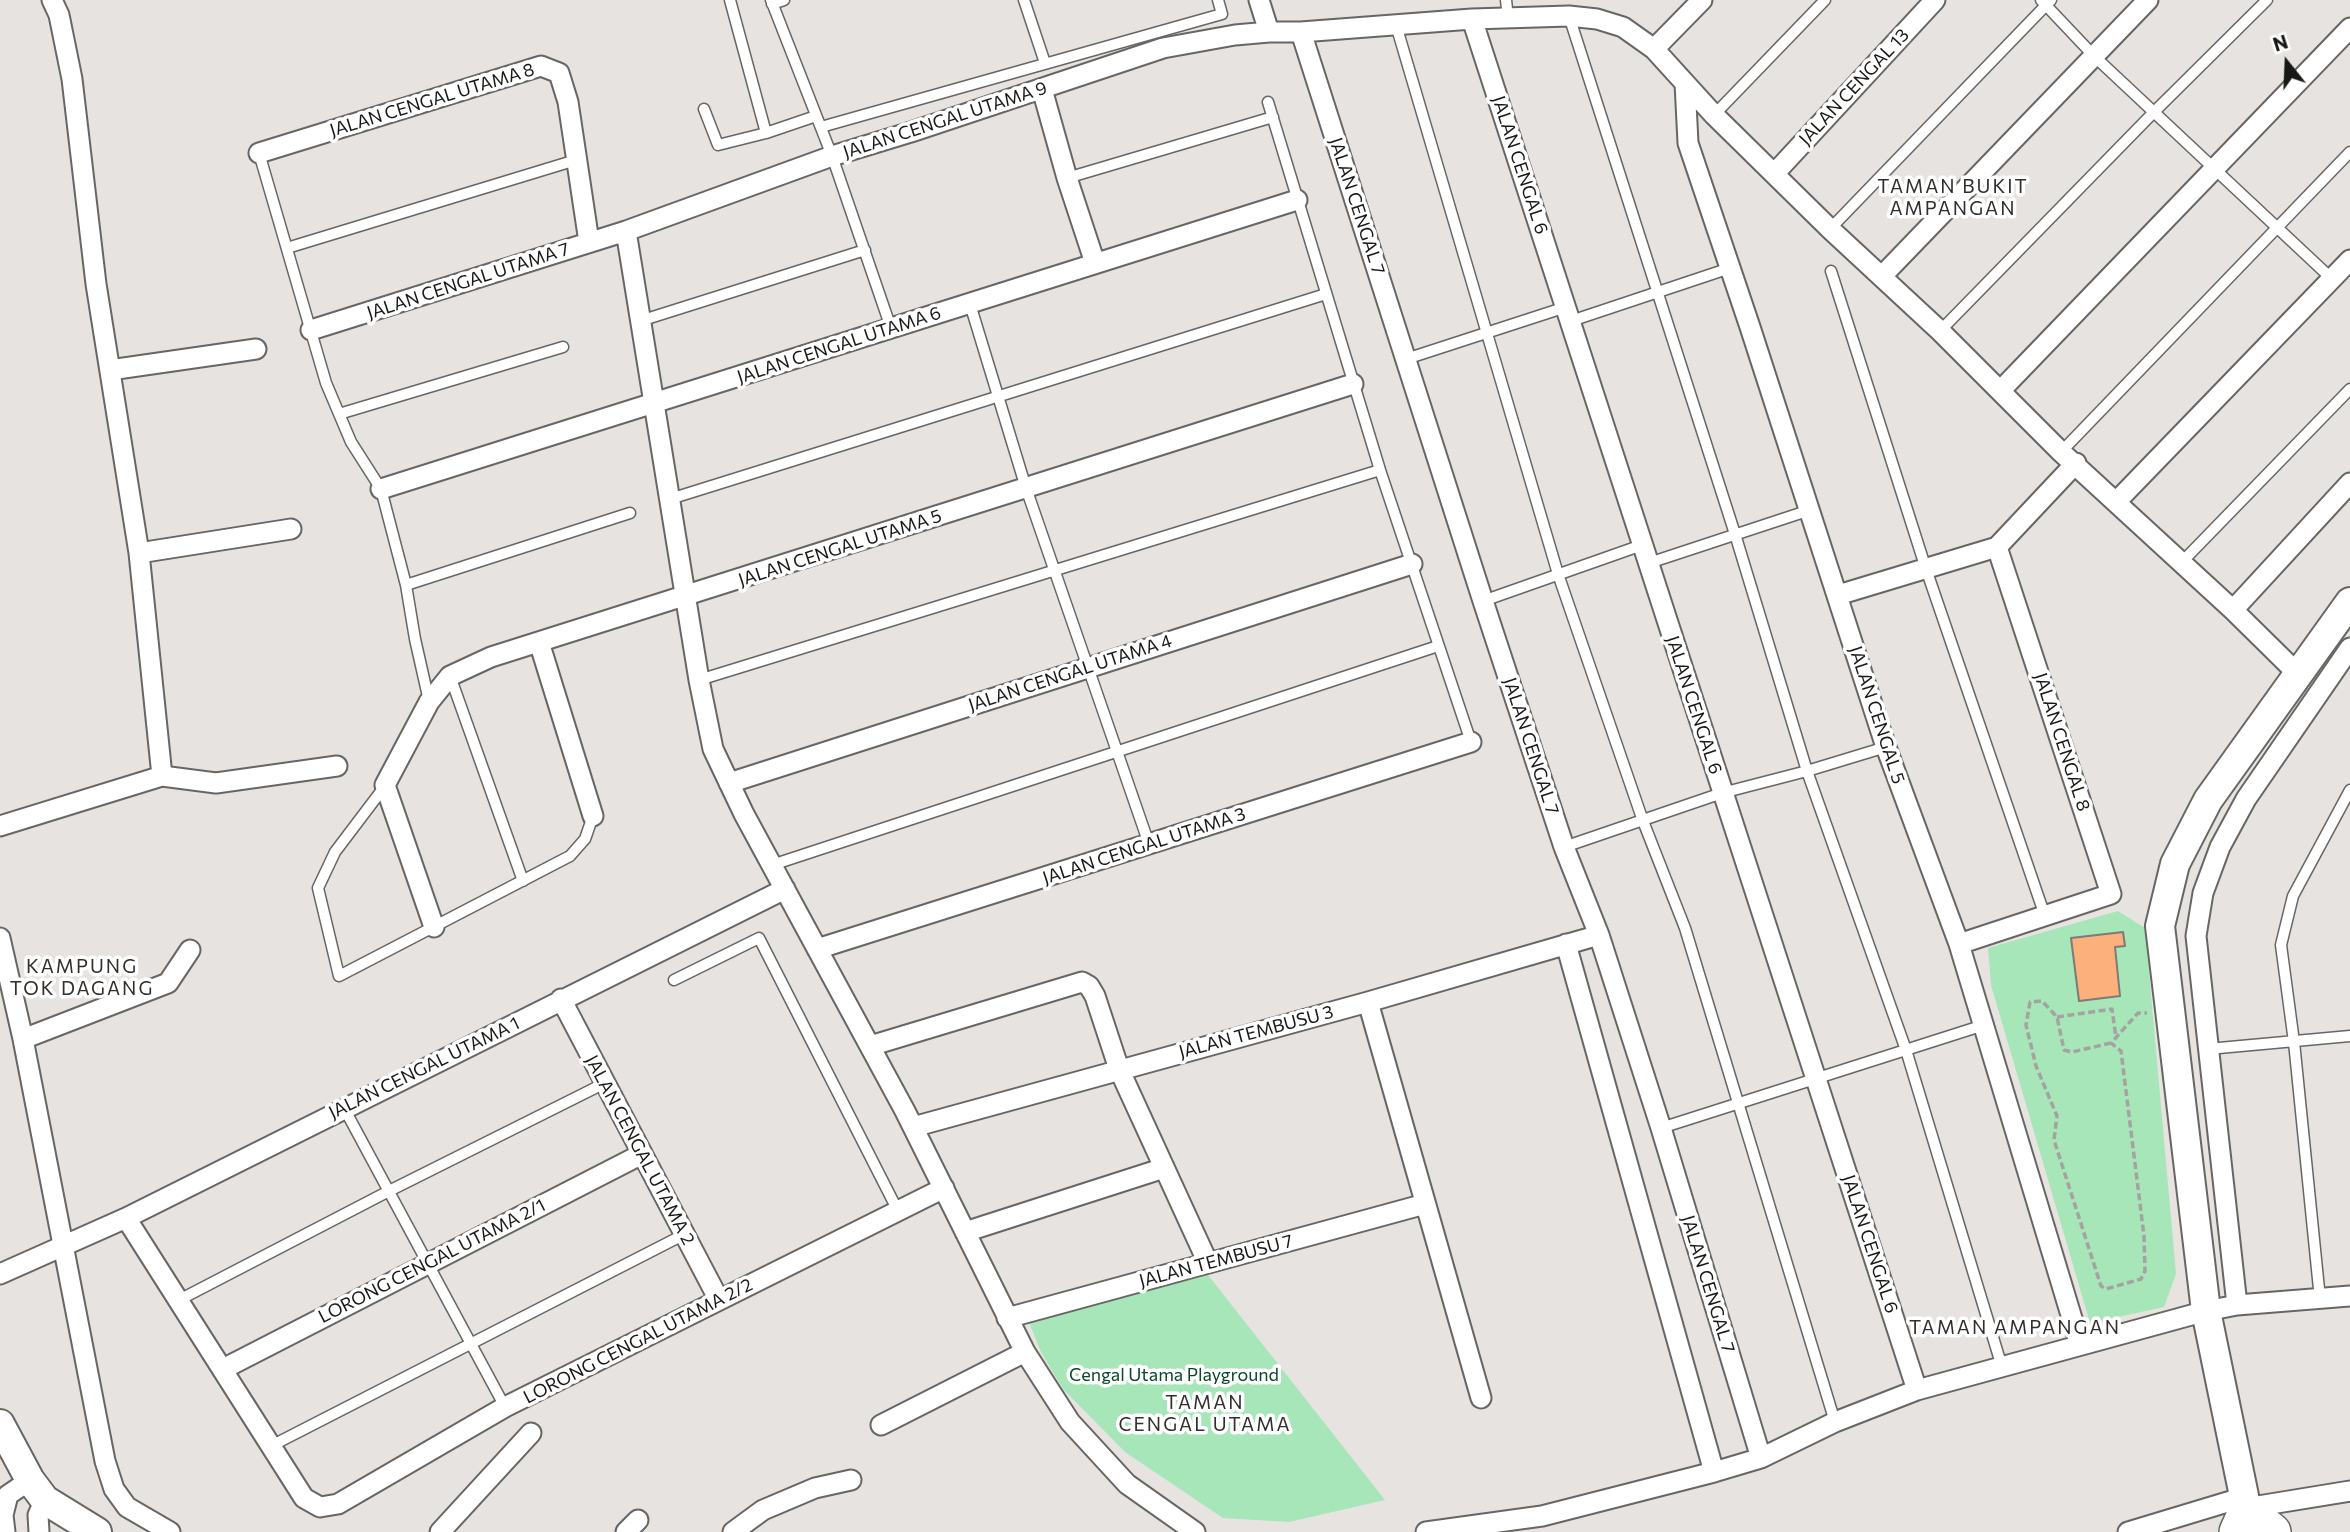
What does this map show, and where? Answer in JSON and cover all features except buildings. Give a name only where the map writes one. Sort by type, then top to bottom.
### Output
[{"type":"street","points":[[52,0],[59,15],[72,79],[96,284],[139,553],[162,776]]},
{"type":"street","points":[[1259,0],[1269,32]]},
{"type":"street","points":[[1654,49],[1702,0]]},
{"type":"street","name":"JALAN CENGAL 13","points":[[1774,174],[1935,0]]},
{"type":"street","points":[[1882,276],[2148,0]]},
{"type":"street","name":"JALAN CENGAL UTAMA 9","points":[[626,231],[832,156],[1163,48],[1235,34],[1301,32],[1472,19],[1507,9],[1597,19],[1623,27],[1654,49],[1714,115],[1830,229],[2298,674]]},
{"type":"street","name":"JALAN CENGAL 6","points":[[1472,19],[1917,1390]]},
{"type":"street","points":[[2000,391],[2350,28]]},
{"type":"street","name":"JALAN CENGAL 7","points":[[1301,32],[1564,847],[1599,935],[1661,1128],[1761,1458]]},
{"type":"street","name":"JALAN CENGAL UTAMA 8","points":[[260,153],[541,66],[559,72],[568,102],[589,242]]},
{"type":"street","name":"JALAN CENGAL 5","points":[[1685,83],[1688,143],[1886,747],[1959,944],[2080,1345]]},
{"type":"street","points":[[1042,89],[1095,263]]},
{"type":"street","name":"JALAN CENGAL UTAMA 6","points":[[381,489],[1297,200]]},
{"type":"street","points":[[626,231],[685,597],[713,749],[913,1127],[1025,1352],[1070,1422],[1127,1483],[1195,1532]]},
{"type":"street","name":"JALAN CENGAL UTAMA 7","points":[[311,330],[626,231]]},
{"type":"street","points":[[2116,502],[2350,260]]},
{"type":"street","points":[[110,370],[256,349]]},
{"type":"street","name":"JALAN CENGAL UTAMA 5","points":[[385,785],[429,702],[450,676],[491,657],[1353,384]]},
{"type":"street","points":[[1838,595],[1997,547],[2069,457]]},
{"type":"street","points":[[2233,610],[2350,483]]},
{"type":"street","points":[[139,553],[291,529]]},
{"type":"street","name":"JALAN CENGAL 8","points":[[1959,944],[2112,894],[1997,547]]},
{"type":"street","name":"JALAN CENGAL UTAMA 4","points":[[729,783],[1412,564]]},
{"type":"street","points":[[2250,1519],[2206,1311],[2160,926],[2175,864],[2208,800],[2350,602]]},
{"type":"street","points":[[539,642],[593,816]]},
{"type":"street","points":[[2236,1305],[2196,936],[2203,893],[2220,847],[2246,799],[2350,648]]},
{"type":"street","name":"JALAN CENGAL UTAMA 3","points":[[817,949],[1471,742]]},
{"type":"street","points":[[0,826],[162,776],[216,783],[337,766]]},
{"type":"street","points":[[385,785],[434,927]]},
{"type":"street","name":"JALAN CENGAL UTAMA 1","points":[[0,1274],[126,1218],[785,889]]},
{"type":"street","name":"JALAN TEMBUSU 3","points":[[913,1127],[1368,1002],[1599,935]]},
{"type":"street","points":[[0,938],[23,1039],[105,1461],[114,1489],[127,1507],[170,1532]]},
{"type":"street","points":[[1566,944],[1714,1472]]},
{"type":"street","points":[[23,1039],[168,983],[190,950]]},
{"type":"street","points":[[870,1045],[1082,982],[1089,986],[1095,996],[1119,1069],[1208,1263]]},
{"type":"street","name":"JALAN CENGAL UTAMA 2","points":[[561,999],[719,1300]]},
{"type":"street","points":[[1368,1002],[1480,1398]]},
{"type":"street","name":"LORONG CENGAL UTAMA 2/1","points":[[223,1369],[642,1154]]},
{"type":"street","points":[[965,1232],[1164,1168]]},
{"type":"street","name":"LORONG CENGAL UTAMA 2/2","points":[[271,1446],[304,1498],[320,1507],[338,1504],[505,1407],[944,1188]]},
{"type":"street","name":"JALAN TEMBUSU 7","points":[[1007,1318],[1425,1204]]},
{"type":"street","points":[[126,1218],[271,1446]]},
{"type":"street","points":[[1426,1532],[1543,1524],[1761,1458],[1835,1422],[1917,1390],[2206,1311],[2236,1305],[2350,1296]]},
{"type":"street","points":[[881,1425],[1025,1352]]},
{"type":"street","points":[[440,1532],[531,1433]]},
{"type":"street","points":[[4,1441],[37,1490],[97,1532]]},
{"type":"street","points":[[733,1532],[763,1510],[815,1488],[852,1480]]},
{"type":"street","points":[[5,1532],[3,1515],[8,1495],[37,1490]]},
{"type":"street","points":[[37,1490],[39,1532]]},
{"type":"street","points":[[2128,1532],[2250,1519],[2350,1490]]},
{"type":"lane","points":[[730,0],[766,133]]},
{"type":"lane","points":[[784,0],[772,2],[832,156],[891,328]]},
{"type":"lane","points":[[1024,0],[1045,63]]},
{"type":"lane","points":[[821,127],[1222,14],[1218,0]]},
{"type":"lane","points":[[1714,115],[1825,0]]},
{"type":"lane","points":[[1940,331],[2267,0]]},
{"type":"lane","points":[[1830,229],[2046,2],[2094,56],[2332,279]]},
{"type":"lane","points":[[1569,16],[1735,534],[1807,771],[1906,1050],[2002,1368]]},
{"type":"lane","points":[[1396,25],[1558,574],[1643,821],[1685,928],[1835,1422]]},
{"type":"lane","points":[[1268,102],[1380,470],[1471,742]]},
{"type":"lane","points":[[704,109],[718,145],[766,133],[816,116]]},
{"type":"lane","points":[[1067,178],[1273,117]]},
{"type":"lane","points":[[2069,457],[2278,227],[2350,152]]},
{"type":"lane","points":[[260,153],[326,383],[351,442],[381,489],[406,585],[429,702]]},
{"type":"lane","points":[[287,248],[576,160]]},
{"type":"lane","points":[[640,321],[865,250]]},
{"type":"lane","points":[[1406,359],[1486,332],[1656,292],[1730,268]]},
{"type":"lane","points":[[1831,271],[1926,569],[2045,916]]},
{"type":"lane","points":[[670,499],[1326,294]]},
{"type":"lane","points":[[970,304],[1054,570],[1149,844]]},
{"type":"lane","points":[[339,414],[563,347]]},
{"type":"lane","points":[[2181,563],[2350,389]]},
{"type":"lane","points":[[699,680],[1380,470]]},
{"type":"lane","points":[[1649,564],[1810,510]]},
{"type":"lane","points":[[406,585],[630,513]]},
{"type":"lane","points":[[1483,601],[1642,545]]},
{"type":"lane","points":[[772,865],[1438,646]]},
{"type":"lane","points":[[450,676],[523,881]]},
{"type":"lane","points":[[1564,847],[1722,793],[1886,747]]},
{"type":"lane","points":[[385,785],[335,852],[318,888],[339,976],[570,856],[585,839],[593,816]]},
{"type":"lane","points":[[2320,1299],[2294,1041],[2281,945],[2293,896],[2350,790]]},
{"type":"lane","points":[[674,980],[759,938],[898,1211]]},
{"type":"lane","points":[[1661,1128],[1984,1025]]},
{"type":"lane","points":[[2207,1049],[2350,1036]]},
{"type":"lane","points":[[179,1300],[605,1083]]},
{"type":"lane","points":[[344,1107],[505,1407]]},
{"type":"lane","points":[[271,1446],[685,1234]]},
{"type":"path","points":[[2111,1043],[2121,1051],[2144,1236],[2145,1271],[2141,1279],[2106,1289],[2101,1286],[2054,1140],[2057,1116],[2036,1066],[2026,1025],[2030,1002],[2042,1001],[2057,1017],[2064,1050],[2072,1052],[2111,1043],[2138,1013],[2170,1012]]},
{"type":"path","points":[[2057,1017],[2112,1009],[2116,1038]]},
{"type":"green space","points":[[2118,911],[2145,928],[2176,1274],[2164,1307],[2090,1323],[1991,985],[1988,948]]},
{"type":"green space","name":"Cengal Utama Playground","points":[[1208,1275],[1385,1500],[1289,1522],[1223,1518],[1125,1452],[1063,1389],[1041,1352],[1029,1322]]},
{"type":"district","name":"TAMAN BUKIT AMPANGAN","points":[[1953,198]]},
{"type":"district","name":"KAMPUNG TOK DAGANG","points":[[82,978]]},
{"type":"district","name":"TAMAN AMPANGAN","points":[[2015,1328]]},
{"type":"district","name":"TAMAN CENGAL UTAMA","points":[[1205,1414]]}]
